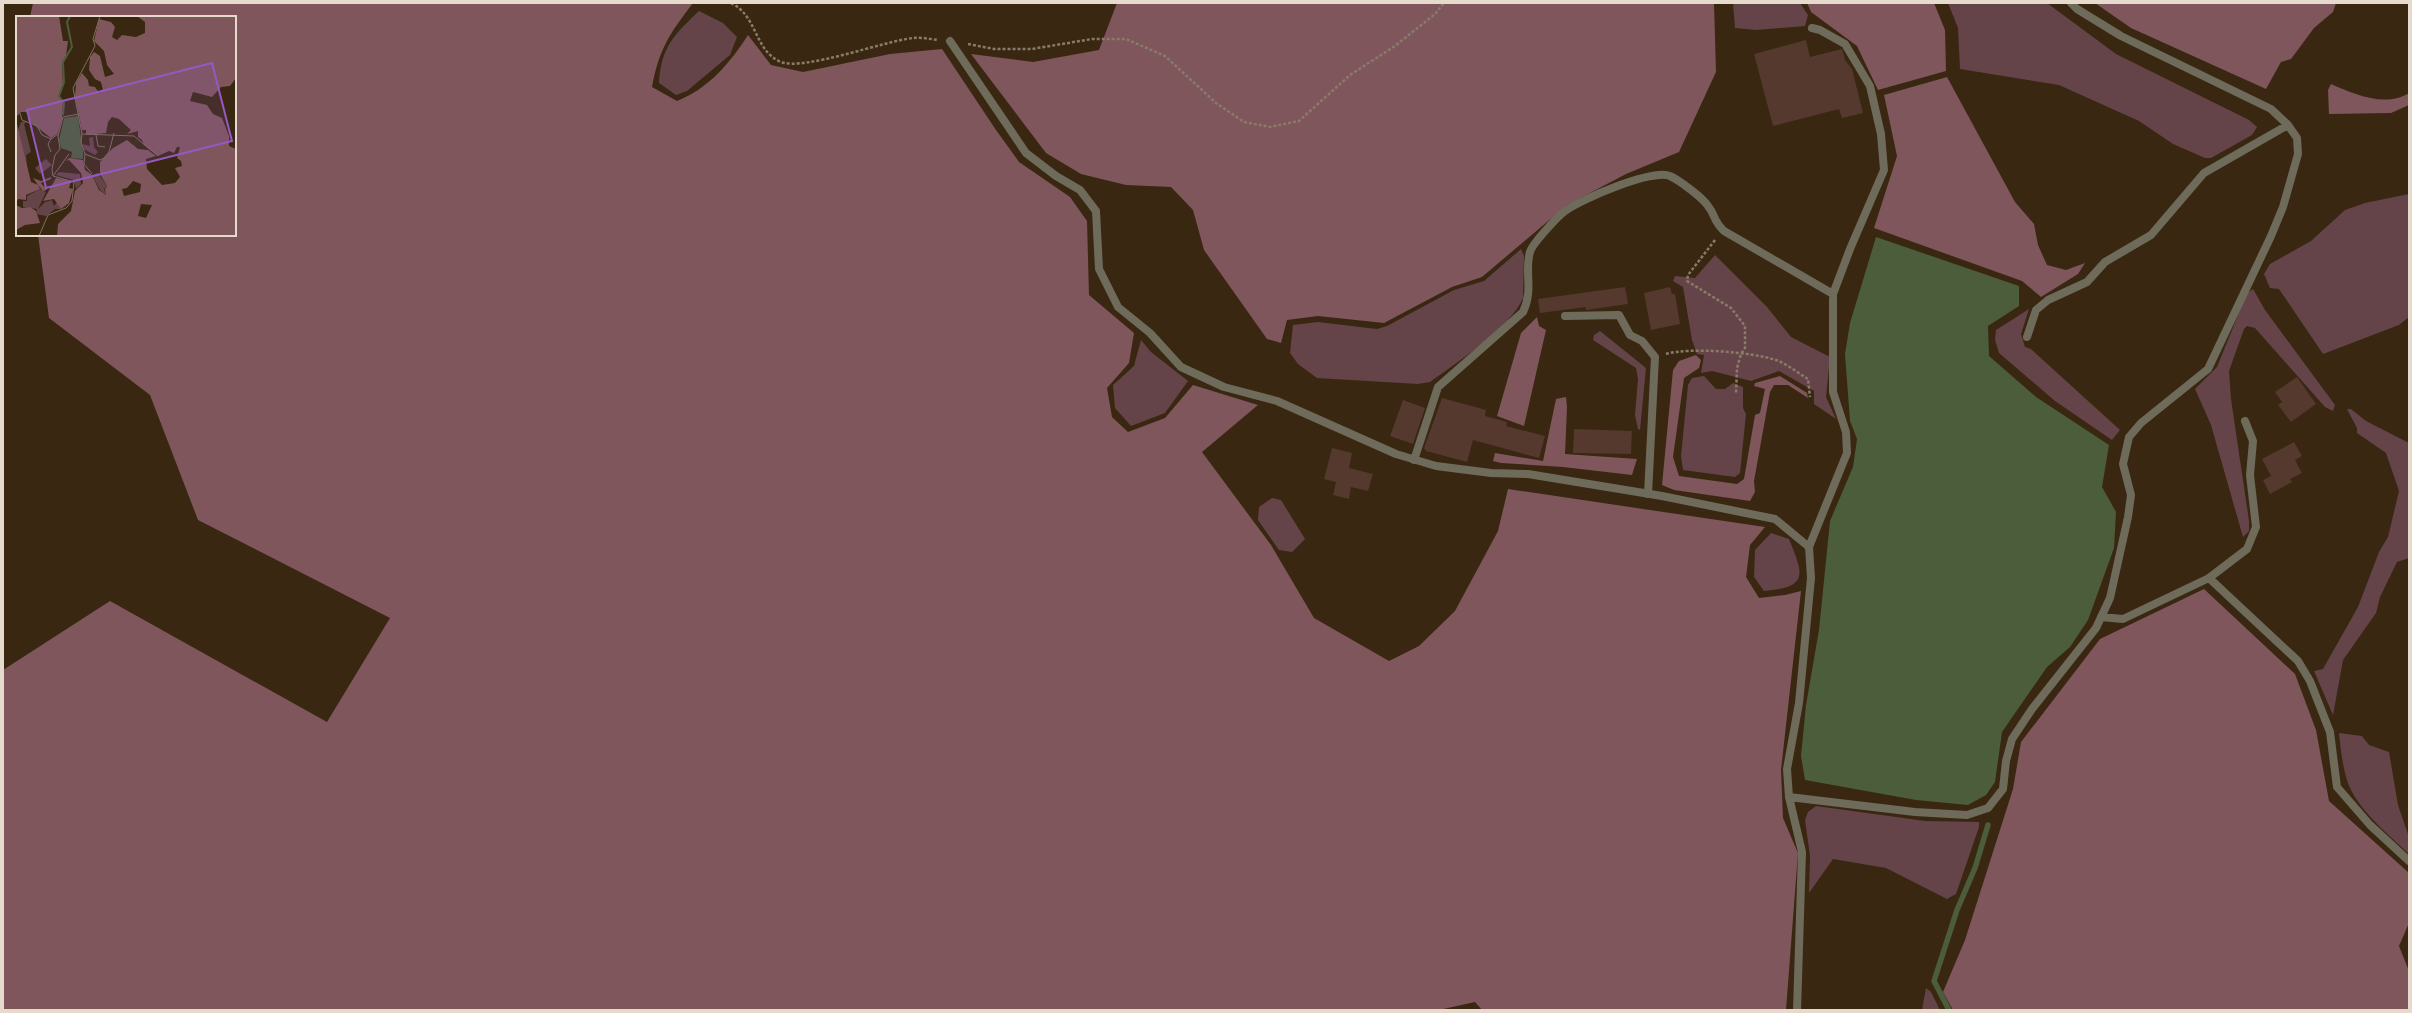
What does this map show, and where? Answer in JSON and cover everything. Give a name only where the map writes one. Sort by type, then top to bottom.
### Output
[{"type":"street","points":[[1789,797],[1916,812],[1967,815],[1988,808],[2003,789],[2006,761],[2012,739],[2032,709],[2088,639],[2110,598],[2128,517],[2130,495],[2123,464],[2129,437],[2141,423],[2208,369],[2283,207],[2298,154],[2297,138],[2288,125],[2271,109],[2121,36],[2072,3]]},
{"type":"street","points":[[1797,1010],[1802,852],[1789,797],[1787,769],[1798,703],[1811,578],[1809,547],[1847,453],[1846,432],[1833,392],[1833,294],[1850,249],[1884,170],[1881,134],[1870,86],[1845,44],[1820,30],[1812,28]]},
{"type":"street","points":[[950,41],[1026,153],[1056,176],[1080,190],[1096,211],[1099,270],[1118,307],[1150,333],[1181,367],[1224,386],[1278,402],[1396,454],[1414,460],[1436,466],[1491,473],[1528,474],[1648,494],[1775,519],[1809,547]]},
{"type":"street","points":[[2027,337],[2036,310],[2048,300],[2088,282],[2105,262],[2151,235],[2204,172],[2288,125]]},
{"type":"street","points":[[1414,460],[1438,387],[1523,312],[1529,300],[1530,252],[1565,211],[1609,189],[1659,173],[1670,176],[1708,206],[1714,222],[1724,231],[1833,294]]},
{"type":"street","points":[[1566,316],[1619,314],[1630,335],[1642,341],[1655,358],[1648,494]]},
{"type":"street","points":[[2101,617],[2123,619],[2209,578],[2247,549],[2256,528],[2250,474],[2252,441],[2245,421]]},
{"type":"street","points":[[2209,578],[2298,661],[2310,682],[2330,732],[2337,787],[2370,825],[2409,861]]},
{"type":"path","points":[[731,3],[742,8],[752,23],[763,48],[781,62],[803,64],[914,38],[950,41],[994,49],[1032,49],[1092,39],[1126,39],[1165,56],[1216,103],[1244,122],[1270,127],[1299,121],[1350,76],[1395,46],[1435,14],[1444,3]]},
{"type":"path","points":[[1724,231],[1688,275],[1687,281],[1731,308],[1744,326],[1745,348],[1741,354],[1737,368],[1736,393]]},
{"type":"path","points":[[1655,358],[1680,350],[1741,354],[1777,361],[1808,379],[1810,397]]},
{"type":"shaded area","points":[[33,3],[693,3],[666,42],[658,62],[652,87],[677,101],[699,89],[718,74],[748,35],[771,65],[803,72],[890,54],[942,49],[1019,162],[1070,197],[1087,221],[1089,295],[1134,333],[1129,363],[1107,388],[1112,417],[1128,432],[1165,418],[1193,385],[1258,405],[1202,452],[1271,545],[1314,618],[1389,661],[1419,646],[1455,611],[1498,531],[1508,489],[1765,527],[1750,545],[1746,577],[1759,598],[1785,595],[1801,591],[1781,770],[1783,818],[1798,853],[1786,1010],[1482,1010],[1475,1002],[1439,1010],[3,1010],[3,670],[110,601],[327,722],[390,618],[198,520],[150,395],[49,318],[38,236],[236,236],[236,16],[30,16]]},
{"type":"shaded area","points":[[1117,3],[1714,3],[1716,72],[1679,152],[1626,174],[1567,205],[1482,277],[1452,287],[1384,323],[1318,316],[1287,320],[1281,343],[1267,339],[1204,250],[1193,210],[1171,187],[1126,185],[1081,174],[1046,153],[971,54],[1033,62],[1099,50]]},
{"type":"shaded area","points":[[1733,3],[1800,3],[1808,15],[1805,26],[1756,30],[1735,28]]},
{"type":"shaded area","points":[[1807,3],[1934,3],[1945,30],[1946,71],[1878,90],[1857,46],[1811,12]]},
{"type":"shaded area","points":[[1948,3],[2047,3],[2116,54],[2249,120],[2257,127],[2252,135],[2211,158],[2205,158],[2173,144],[2139,121],[2059,85],[1960,69],[1958,28]]},
{"type":"shaded area","points":[[2095,3],[2336,3],[2333,12],[2314,28],[2291,59],[2281,62],[2266,89],[2131,28]]},
{"type":"shaded area","points":[[699,11],[723,23],[737,37],[730,55],[687,91],[676,95],[659,83],[663,60],[670,42],[682,27]]},
{"type":"shaded area","points":[[1947,77],[2015,202],[2034,224],[2038,245],[2047,265],[2066,270],[2085,263],[2078,274],[2041,297],[2022,281],[1874,228],[1897,156],[1884,95]]},
{"type":"shaded area","points":[[2331,84],[2370,98],[2390,99],[2409,93],[2409,105],[2391,113],[2329,114],[2328,90]]},
{"type":"shaded area","points":[[2409,194],[2409,317],[2399,325],[2323,354],[2279,289],[2270,288],[2264,274],[2270,264],[2311,241],[2345,210],[2365,203]]},
{"type":"shaded area","points":[[1876,237],[2019,286],[2019,306],[1988,326],[1989,356],[2036,397],[2109,445],[2102,487],[2116,512],[2114,548],[2088,620],[2070,647],[2047,667],[2002,732],[1995,782],[1986,795],[1968,805],[1916,800],[1805,780],[1801,756],[1806,705],[1819,630],[1830,521],[1853,467],[1857,439],[1850,421],[1845,354],[1850,323]]},
{"type":"shaded area","points":[[1521,249],[1524,256],[1523,298],[1517,309],[1507,321],[1482,344],[1430,382],[1418,384],[1317,378],[1298,364],[1290,353],[1293,325],[1318,322],[1377,329],[1387,326],[1454,290],[1484,281]]},
{"type":"shaded area","points":[[1715,255],[1767,307],[1791,337],[1830,357],[1826,397],[1836,419],[1814,404],[1814,391],[1779,371],[1751,381],[1712,371],[1701,373],[1704,355],[1697,354],[1692,340],[1683,287],[1673,281],[1675,276],[1695,278]]},
{"type":"shaded area","points":[[2253,289],[2265,310],[2335,405],[2333,411],[2325,407],[2255,328],[2247,326],[2244,329],[2229,371],[2231,399],[2249,521],[2249,531],[2243,537],[2211,425],[2195,389],[2217,367],[2247,293]]},
{"type":"shaded area","points":[[2029,309],[2021,334],[2025,347],[2031,349],[2120,430],[2112,440],[2055,401],[1999,353],[1995,340],[1996,330]]},
{"type":"shaded area","points":[[1537,317],[1539,326],[1546,330],[1524,426],[1497,416],[1521,333]]},
{"type":"shaded area","points":[[1600,331],[1646,368],[1640,430],[1638,429],[1635,415],[1638,379],[1636,368],[1593,340],[1594,335]]},
{"type":"shaded area","points":[[1141,340],[1151,352],[1188,381],[1165,413],[1131,426],[1115,408],[1113,385],[1134,366]]},
{"type":"shaded area","points":[[1696,355],[1701,360],[1699,368],[1684,378],[1673,457],[1679,476],[1737,484],[1744,479],[1755,415],[1760,413],[1765,389],[1754,386],[1755,383],[1780,376],[1807,393],[1808,398],[1788,385],[1774,385],[1770,392],[1754,481],[1755,492],[1750,501],[1674,490],[1662,485],[1673,370],[1679,361]]},
{"type":"shaded area","points":[[1704,376],[1716,389],[1725,389],[1733,383],[1743,387],[1743,408],[1746,414],[1740,473],[1735,477],[1683,470],[1681,456],[1688,385],[1692,378]]},
{"type":"shaded area","points":[[1566,397],[1565,454],[1637,459],[1632,475],[1493,461],[1495,453],[1543,461],[1556,399]]},
{"type":"shaded area","points":[[2347,409],[2351,409],[2366,421],[2409,443],[2409,558],[2397,562],[2380,597],[2376,613],[2343,660],[2333,715],[2314,671],[2323,669],[2358,607],[2379,552],[2388,537],[2399,491],[2386,453],[2357,433],[2357,428]]},
{"type":"shaded area","points":[[1272,498],[1281,500],[1305,539],[1292,552],[1279,550],[1258,520],[1259,507]]},
{"type":"shaded area","points":[[1771,533],[1789,539],[1797,561],[1799,577],[1796,582],[1789,586],[1764,591],[1754,577],[1755,550]]},
{"type":"shaded area","points":[[2204,589],[2295,674],[2316,730],[2329,801],[2409,873],[2409,923],[2399,946],[2409,971],[2409,1010],[1953,1010],[1943,992],[1965,940],[2013,789],[2021,742],[2100,639]]},
{"type":"shaded area","points":[[2339,733],[2362,736],[2369,745],[2389,752],[2398,805],[2409,837],[2409,854],[2385,832],[2356,799],[2348,784],[2344,770]]},
{"type":"shaded area","points":[[1816,806],[1925,821],[1979,822],[1979,827],[1956,894],[1947,899],[1886,868],[1833,859],[1809,893],[1810,856],[1805,820],[1808,812]]},
{"type":"shaded area","points":[[1926,988],[1931,992],[1940,1010],[1922,1010]]},
{"type":"building","points":[[1806,40],[1810,57],[1842,49],[1845,60],[1852,69],[1863,113],[1842,118],[1839,109],[1773,126],[1754,54]]},
{"type":"building","points":[[1625,287],[1628,304],[1586,310],[1586,307],[1540,313],[1538,299]]},
{"type":"building","points":[[1670,287],[1672,294],[1675,294],[1680,324],[1651,330],[1644,293]]},
{"type":"building","points":[[2297,377],[2316,404],[2291,422],[2278,405],[2282,402],[2275,392]]},
{"type":"building","points":[[1442,398],[1486,410],[1485,416],[1507,422],[1506,426],[1545,436],[1539,458],[1473,440],[1467,462],[1426,451],[1424,448]]},
{"type":"building","points":[[1403,400],[1425,408],[1413,444],[1390,436]]},
{"type":"building","points":[[1574,429],[1632,431],[1631,454],[1573,453]]},
{"type":"building","points":[[2294,442],[2302,456],[2295,460],[2302,473],[2290,479],[2292,482],[2270,494],[2263,480],[2271,476],[2262,459]]},
{"type":"building","points":[[1332,448],[1352,453],[1349,468],[1373,474],[1368,491],[1351,487],[1349,499],[1333,495],[1336,482],[1324,479]]},
{"type":"waterway","points":[[1949,1010],[1934,981],[1957,910],[1975,868],[1988,825]]}]
